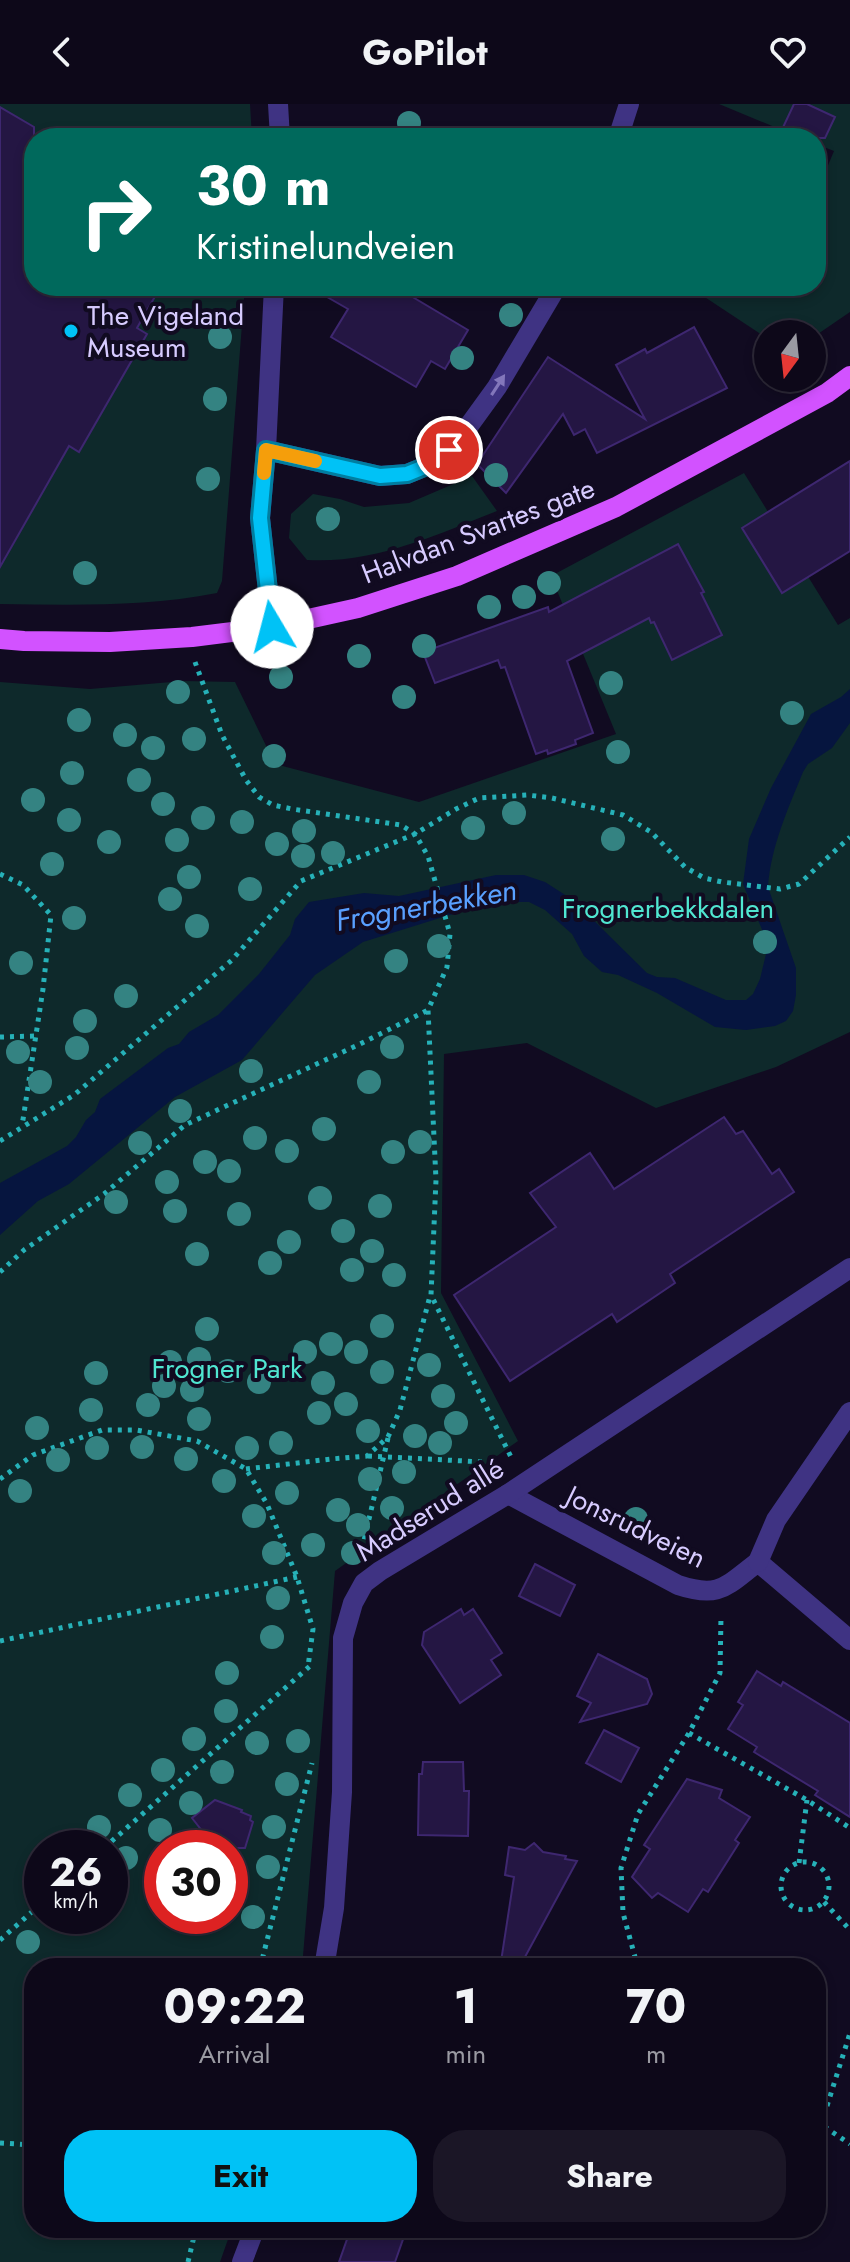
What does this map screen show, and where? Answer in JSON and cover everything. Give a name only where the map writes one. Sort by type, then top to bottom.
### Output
[{"type":"main road","name":"Halvdan Svartes gate","points":[[0,639],[110,642],[192,637],[272,627],[358,608],[457,576],[616,507],[827,393],[850,376]]},
{"type":"street","points":[[278,104],[279,128]]},
{"type":"street","points":[[621,128],[629,104]]},
{"type":"street","points":[[272,627],[260,518],[274,296]]},
{"type":"street","points":[[266,450],[380,476],[407,474],[429,465],[449,450],[497,387],[551,296]]},
{"type":"street","name":"Madserud allé","points":[[326,1958],[334,1908],[342,1792],[343,1638],[353,1603],[364,1583],[527,1482],[850,1268]]},
{"type":"street","points":[[850,1412],[776,1520],[758,1562],[850,1640]]},
{"type":"street","name":"Jonsrudveien","points":[[508,1494],[678,1585],[699,1592],[721,1589],[758,1562]]},
{"type":"street","points":[[242,2262],[251,2238]]},
{"type":"path","points":[[196,671],[222,735],[246,780],[259,797],[273,805],[292,809],[401,825],[415,834],[428,856],[450,934],[447,967],[428,1010],[436,1180],[431,1295],[400,1410],[383,1457],[358,1566],[364,1583]]},
{"type":"path","points":[[0,1141],[74,1095],[232,960],[301,881],[415,834],[479,798],[527,795],[623,815],[651,832],[685,867],[704,878],[780,889],[799,884],[850,837]]},
{"type":"path","points":[[0,874],[23,885],[51,915],[22,1127]]},
{"type":"path","points":[[0,1272],[24,1250],[104,1194],[185,1125],[428,1010]]},
{"type":"path","points":[[0,1037],[36,1036]]},
{"type":"path","points":[[431,1295],[510,1456],[527,1482]]},
{"type":"path","points":[[0,1479],[33,1455],[102,1430],[136,1430],[197,1441],[246,1469],[267,1504],[297,1577],[313,1629],[308,1667],[124,1830]]},
{"type":"path","points":[[367,1456],[388,1437]]},
{"type":"path","points":[[246,1469],[367,1456],[484,1462],[527,1482]]},
{"type":"path","points":[[0,1641],[297,1577]]},
{"type":"path","points":[[635,1958],[623,1913],[621,1868],[638,1814],[689,1733],[720,1673],[721,1589]]},
{"type":"path","points":[[689,1733],[850,1828]]},
{"type":"path","points":[[263,1958],[313,1758]]},
{"type":"path","points":[[799,1863],[807,1800]]},
{"type":"path","points":[[799,1863],[820,1866],[830,1881],[824,1902],[806,1911],[788,1905],[781,1888],[787,1870],[799,1863]]},
{"type":"path","points":[[824,1902],[850,1930]]},
{"type":"path","points":[[0,1940],[24,1919]]},
{"type":"path","points":[[826,2100],[850,2033]]},
{"type":"path","points":[[826,2128],[850,2144]]},
{"type":"path","points":[[0,2143],[24,2144]]},
{"type":"path","points":[[188,2262],[194,2238]]},
{"type":"green space","points":[[0,104],[250,104],[251,128],[24,128],[24,296],[244,296],[222,581],[217,593],[136,603],[0,604]]},
{"type":"green space","points":[[719,104],[850,104],[850,312],[826,328],[826,320],[754,320],[754,330],[703,296],[826,296],[826,170],[834,151],[826,148],[826,128],[777,128]]},
{"type":"green space","name":"Frogner Park","points":[[744,473],[838,625],[850,618],[850,1032],[776,1067],[656,1108],[527,1043],[444,1054],[441,1293],[518,1441],[335,1571],[303,1958],[24,1958],[24,2238],[228,2238],[220,2262],[0,2262],[0,682],[90,689],[183,681],[235,682],[275,764],[419,802],[616,734],[551,576]]},
{"type":"green space","points":[[472,476],[497,511],[428,538],[380,553],[307,560],[289,538],[291,514],[313,494],[364,507],[409,503]]},
{"type":"water","name":"Frognerbekken","points":[[850,689],[850,723],[832,748],[808,764],[803,772],[781,828],[770,872],[768,887],[796,968],[793,1011],[786,1021],[775,1026],[746,1030],[715,1027],[657,993],[618,975],[602,972],[584,956],[572,934],[545,910],[529,902],[472,908],[363,942],[315,975],[242,1060],[175,1097],[69,1184],[38,1201],[0,1235],[0,1183],[67,1146],[95,1112],[100,1099],[168,1048],[179,1044],[189,1032],[218,1015],[259,974],[290,935],[295,919],[309,902],[364,893],[399,896],[496,875],[524,875],[545,882],[573,900],[647,973],[675,978],[726,1000],[746,1000],[753,994],[760,979],[766,954],[766,939],[743,884],[749,839],[771,788],[811,714]]},
{"type":"building","points":[[794,104],[807,104],[835,117],[826,136],[826,128],[783,128]]},
{"type":"building","name":"The Vigeland Museum","points":[[0,107],[34,127],[24,128],[24,296],[155,296],[137,328],[147,334],[79,452],[69,446],[0,567]]},
{"type":"building","points":[[325,296],[411,296],[468,330],[445,369],[431,361],[416,387],[331,337],[348,309]]},
{"type":"building","points":[[694,327],[727,388],[597,453],[585,429],[574,435],[563,414],[506,493],[477,464],[548,357],[645,419],[616,365],[645,349],[647,353]]},
{"type":"building","points":[[850,461],[850,551],[782,593],[742,528]]},
{"type":"building","points":[[678,544],[704,592],[701,593],[722,635],[672,660],[654,622],[651,623],[649,618],[567,661],[593,733],[575,740],[576,744],[548,754],[547,750],[536,754],[505,667],[501,668],[498,660],[435,683],[423,652],[548,607],[549,612]]},
{"type":"building","points":[[724,1117],[736,1134],[743,1131],[772,1174],[779,1169],[794,1192],[670,1274],[675,1283],[617,1322],[612,1314],[510,1381],[454,1295],[556,1227],[530,1193],[590,1153],[614,1189]]},
{"type":"building","points":[[535,1564],[575,1585],[560,1616],[519,1596]]},
{"type":"building","points":[[461,1609],[464,1615],[473,1609],[502,1653],[491,1660],[501,1675],[460,1703],[422,1645],[424,1632]]},
{"type":"building","points":[[598,1654],[647,1679],[652,1694],[647,1704],[580,1722],[591,1703],[577,1696]]},
{"type":"building","points":[[757,1671],[781,1686],[783,1682],[850,1723],[850,1817],[815,1795],[818,1791],[754,1752],[757,1747],[728,1729],[743,1705],[738,1702]]},
{"type":"building","points":[[604,1730],[639,1748],[621,1782],[586,1763]]},
{"type":"building","points":[[423,1762],[463,1762],[464,1791],[469,1791],[468,1836],[418,1835],[419,1774],[422,1774]]},
{"type":"building","points":[[687,1779],[722,1790],[719,1798],[750,1817],[735,1840],[739,1843],[708,1892],[703,1889],[688,1912],[658,1893],[652,1898],[632,1877],[650,1849],[644,1845]]},
{"type":"building","points":[[215,1800],[242,1810],[251,1816],[253,1822],[248,1838],[248,1830],[201,1830],[192,1818]]},
{"type":"building","points":[[534,1843],[543,1852],[577,1861],[524,1958],[502,1958],[514,1877],[505,1875],[509,1847],[525,1850]]},
{"type":"building","points":[[347,2238],[403,2238],[395,2262],[339,2262]]},
{"type":"slow traffic","points":[[264,473],[266,450],[315,461]]},
{"type":"place","name":"The Vigeland Museum","points":[[71,331]]},
{"type":"route","points":[[272,627],[261,549],[260,518],[266,450],[380,476],[407,474],[429,465],[449,450]]},
{"type":"park label","name":"Frognerbekkdalen","points":[[668,908]]}]
